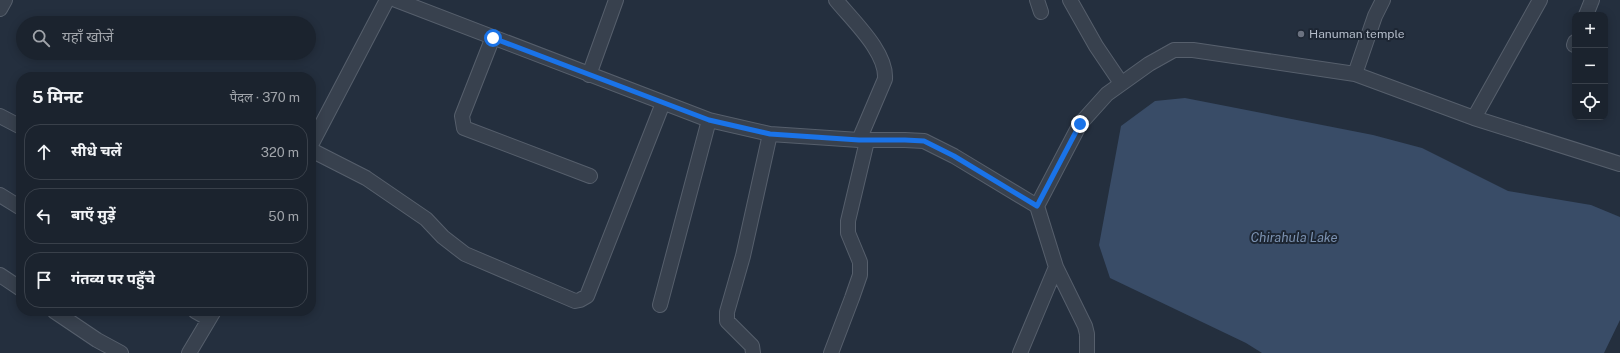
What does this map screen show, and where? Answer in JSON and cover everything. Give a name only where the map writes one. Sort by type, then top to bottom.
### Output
[{"type":"street","points":[[0,9],[5,0]]},
{"type":"street","points":[[316,135],[387,0]]},
{"type":"street","points":[[396,0],[709,120],[770,134],[863,140],[924,141],[954,156],[1037,206],[1056,267],[1085,326],[1087,334],[1087,353]]},
{"type":"street","points":[[589,75],[616,0]]},
{"type":"street","points":[[831,353],[860,275],[860,262],[848,233],[848,221],[863,140],[885,79],[886,69],[875,47],[836,0]]},
{"type":"street","points":[[1070,0],[1096,46],[1122,83]]},
{"type":"street","points":[[1355,74],[1375,16],[1383,0]]},
{"type":"street","points":[[1474,118],[1540,0]]},
{"type":"street","points":[[1587,12],[1592,0]]},
{"type":"street","points":[[493,38],[462,116],[464,128],[590,176]]},
{"type":"street","points":[[1037,206],[1080,124],[1107,94],[1148,64],[1174,50],[1193,50],[1355,74],[1474,118],[1620,164]]},
{"type":"street","points":[[316,153],[366,178],[426,219],[443,237],[465,254],[575,301],[586,296],[663,103]]},
{"type":"street","points":[[0,116],[16,124]]},
{"type":"street","points":[[660,306],[709,120]]},
{"type":"street","points":[[753,353],[752,346],[727,321],[727,312],[743,256],[770,134]]},
{"type":"street","points":[[0,195],[16,205]]},
{"type":"street","points":[[1020,353],[1056,267]]},
{"type":"street","points":[[0,275],[16,286]]},
{"type":"street","points":[[61,316],[97,340],[121,353]]},
{"type":"street","points":[[189,353],[210,316]]},
{"type":"water","name":"Chirahula Lake","points":[[1185,98],[1373,135],[1422,148],[1508,191],[1591,205],[1620,217],[1620,320],[1604,353],[1262,353],[1246,343],[1110,278],[1099,245],[1121,126],[1155,101]]},
{"type":"place","name":"Hanuman temple","points":[[1301,34]]},
{"type":"route","points":[[493,38],[709,120],[770,134],[859,140],[924,141],[954,156],[1037,206],[1080,124]]}]
